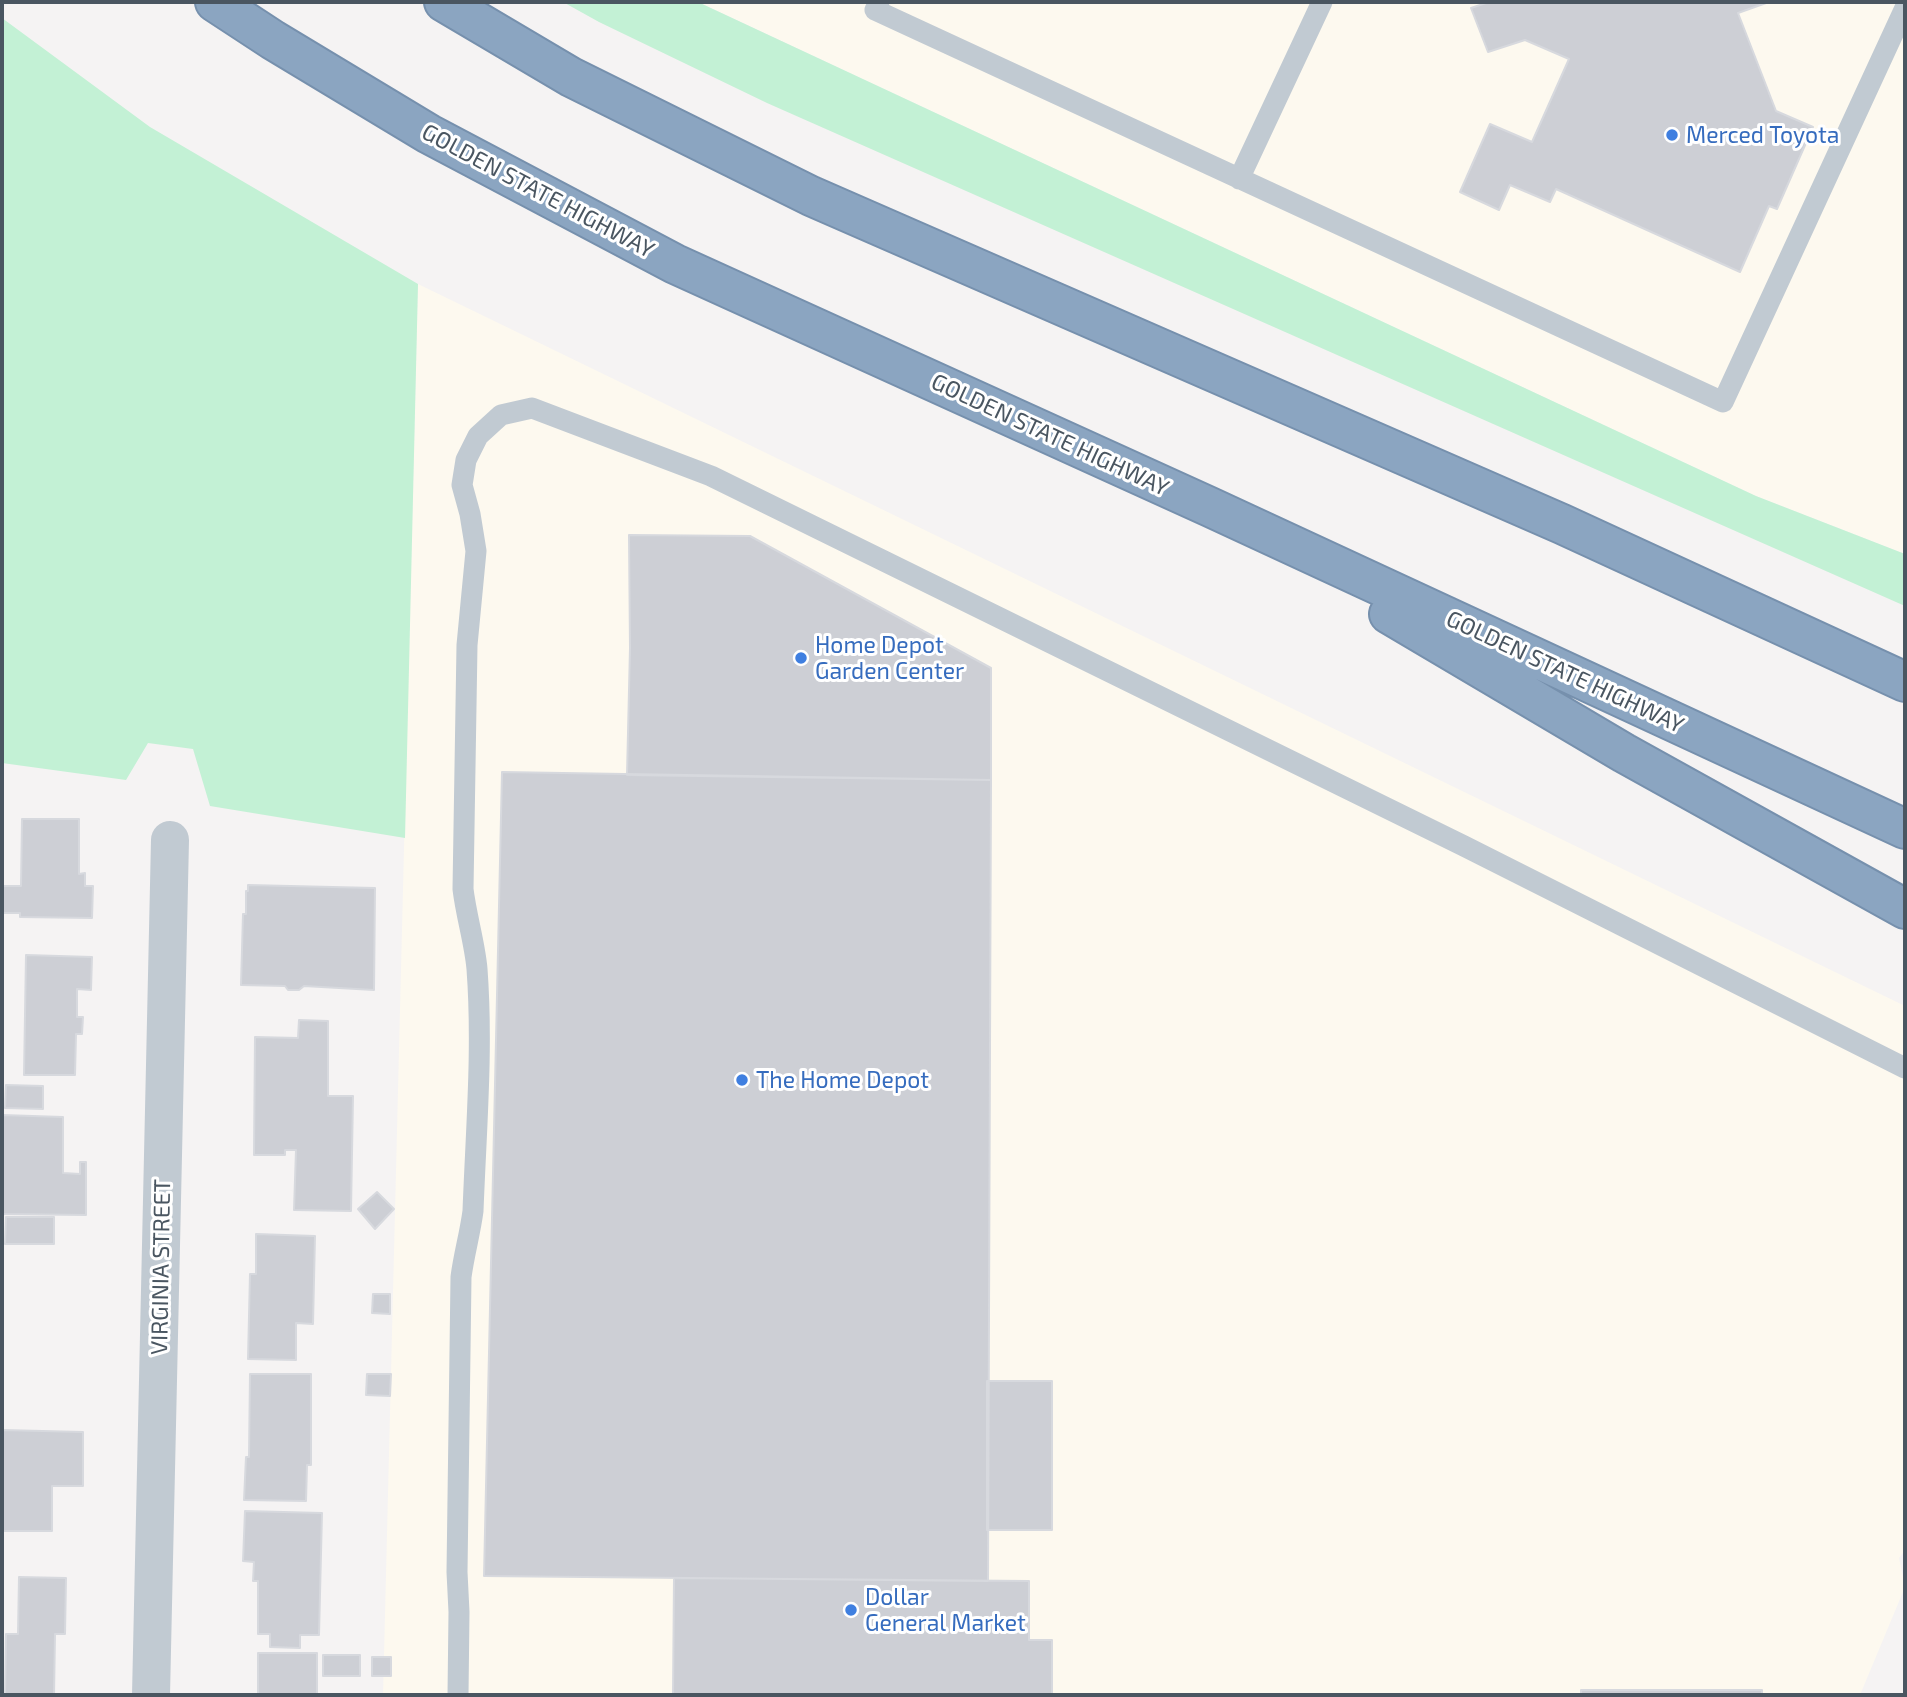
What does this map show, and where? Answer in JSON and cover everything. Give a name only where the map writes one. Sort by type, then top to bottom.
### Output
[{"type":"highway","name":"GOLDEN STATE HIGHWAY","points":[[215,2],[429,134],[675,264],[1905,829]]},
{"type":"highway","points":[[444,2],[571,77],[811,196],[1562,524],[1905,682]]},
{"type":"highway","points":[[1210,508],[1624,753],[1905,909]]},
{"type":"highway","points":[[1562,524],[1905,661]]},
{"type":"street","name":"VIRGINIA STREET","points":[[151,1695],[170,839]]},
{"type":"lane","points":[[878,2],[875,10],[1723,402],[1905,8]]},
{"type":"lane","points":[[1239,179],[1322,2]]},
{"type":"lane","points":[[458,1695],[461,1277],[473,1211],[480,1015],[477,965],[463,889],[467,645],[476,551],[462,485],[466,460],[478,436],[501,415],[532,408],[711,476],[1428,827],[1905,1068]]},
{"type":"shaded area","points":[[698,2],[1905,2],[1905,554],[1756,496]]},
{"type":"shaded area","points":[[418,284],[1905,1006],[1905,1550],[1899,1558],[1905,1587],[1860,1695],[383,1695]]},
{"type":"green space","points":[[563,2],[698,2],[1756,496],[1905,554],[1905,606],[767,103]]},
{"type":"green space","points":[[2,18],[150,127],[418,284],[405,838],[210,806],[193,749],[148,743],[126,780],[2,763]]},
{"type":"building","name":"Merced Toyota","points":[[1489,2],[1769,2],[1738,13],[1776,111],[1813,127],[1777,209],[1769,206],[1740,272],[1556,189],[1550,202],[1510,185],[1499,210],[1460,192],[1490,124],[1532,142],[1569,59],[1525,40],[1488,52],[1471,8]]},
{"type":"building","name":"Home Depot Garden Center","points":[[629,535],[750,536],[991,668],[991,780],[627,775]]},
{"type":"building","name":"The Home Depot","points":[[502,772],[991,780],[988,1581],[484,1576]]},
{"type":"building","points":[[22,819],[79,819],[79,874],[85,873],[85,886],[93,886],[92,918],[20,917],[20,913],[2,913],[2,886],[21,886]]},
{"type":"building","points":[[248,885],[375,888],[374,990],[304,986],[299,990],[288,990],[285,986],[241,985],[243,914],[246,914]]},
{"type":"building","points":[[26,955],[92,957],[91,990],[77,989],[77,1017],[83,1017],[82,1034],[76,1034],[75,1075],[24,1075]]},
{"type":"building","points":[[299,1020],[328,1021],[328,1096],[353,1096],[351,1211],[294,1210],[296,1150],[285,1150],[285,1155],[254,1155],[255,1037],[298,1038]]},
{"type":"building","points":[[6,1085],[43,1086],[43,1109],[5,1108]]},
{"type":"building","points":[[2,1115],[63,1117],[63,1173],[80,1174],[80,1162],[86,1162],[86,1215],[2,1214]]},
{"type":"building","points":[[377,1192],[394,1209],[375,1229],[358,1209]]},
{"type":"building","points":[[6,1217],[54,1217],[54,1244],[5,1244]]},
{"type":"building","points":[[256,1234],[315,1236],[313,1324],[296,1323],[296,1360],[248,1359],[250,1274],[256,1274]]},
{"type":"building","points":[[373,1294],[390,1294],[390,1314],[372,1313]]},
{"type":"building","points":[[250,1374],[311,1374],[311,1465],[307,1465],[306,1501],[244,1500],[246,1457],[249,1457]]},
{"type":"building","points":[[367,1374],[391,1374],[390,1396],[366,1395]]},
{"type":"building","points":[[987,1381],[1052,1381],[1052,1530],[987,1530]]},
{"type":"building","points":[[2,1430],[83,1432],[83,1486],[52,1486],[52,1531],[2,1531]]},
{"type":"building","points":[[245,1511],[322,1513],[319,1635],[300,1635],[300,1648],[270,1647],[270,1634],[258,1634],[258,1581],[253,1581],[254,1562],[243,1561]]},
{"type":"building","points":[[19,1577],[66,1578],[65,1634],[55,1634],[54,1695],[5,1695],[6,1634],[18,1634]]},
{"type":"building","name":"Dollar General Market","points":[[674,1578],[1029,1581],[1029,1640],[1052,1640],[1052,1695],[673,1695]]},
{"type":"building","points":[[258,1653],[317,1653],[317,1695],[258,1695]]},
{"type":"building","points":[[323,1655],[360,1655],[360,1676],[323,1676]]},
{"type":"building","points":[[372,1657],[391,1657],[391,1676],[372,1676]]},
{"type":"building","points":[[1581,1690],[1762,1690],[1762,1695],[1581,1695]]},
{"type":"place","name":"Merced Toyota","points":[[1672,135]]},
{"type":"place","name":"Home Depot Garden Center","points":[[801,658]]},
{"type":"place","name":"The Home Depot","points":[[742,1080]]},
{"type":"place","name":"Dollar General Market","points":[[851,1610]]}]
